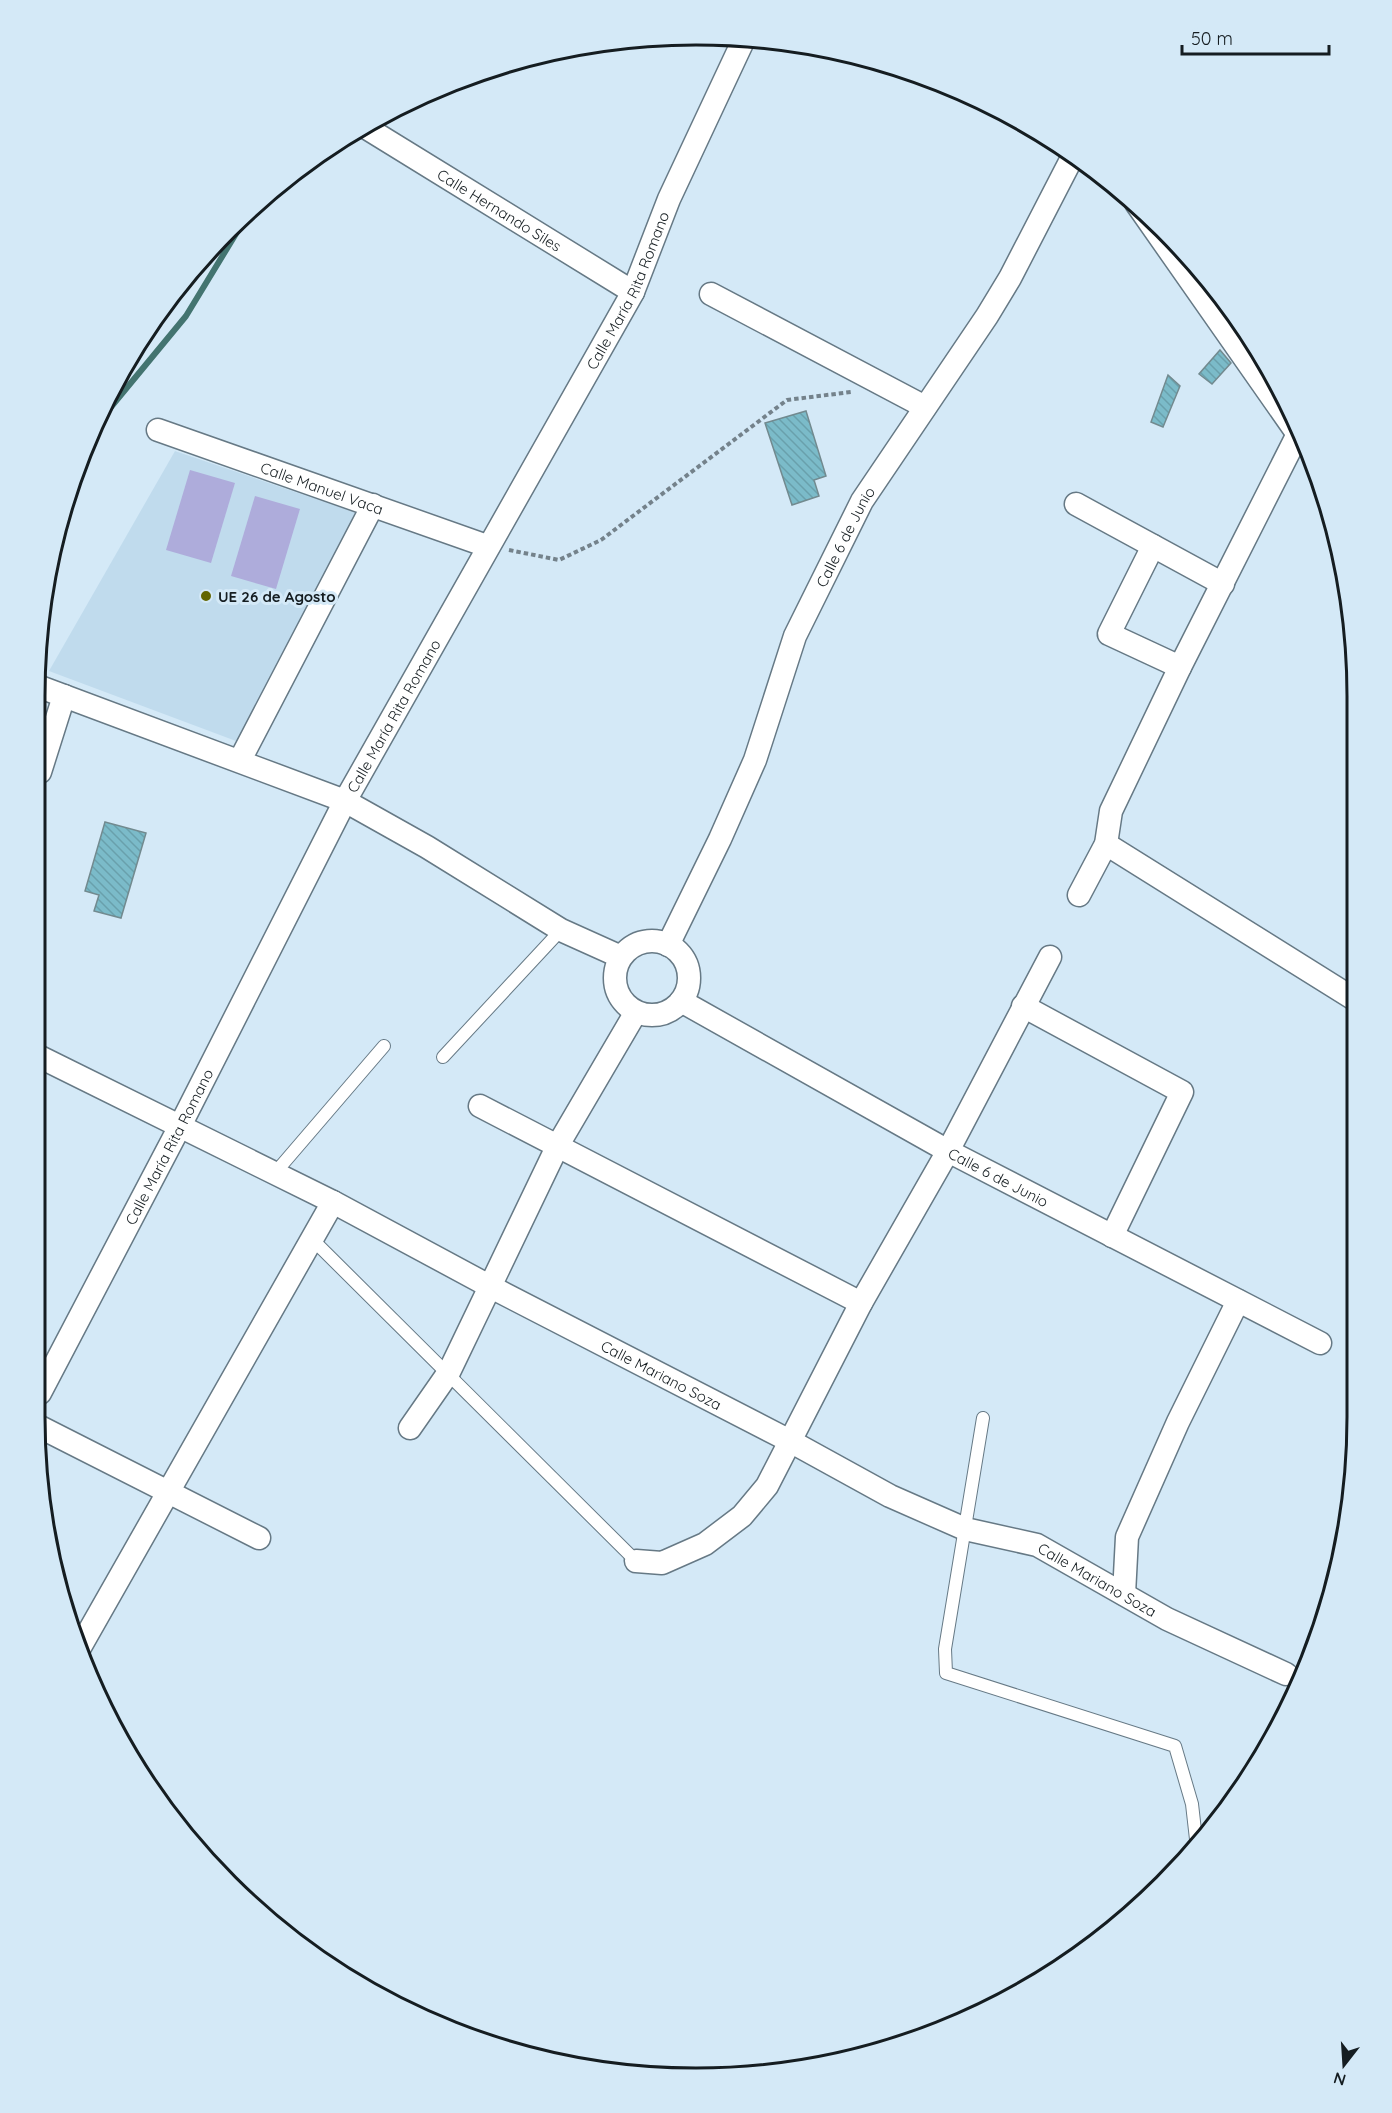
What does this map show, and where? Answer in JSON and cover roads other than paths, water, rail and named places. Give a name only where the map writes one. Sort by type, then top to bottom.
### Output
[{"type":"street","name":"Calle María Rita Romano","points":[[45,1383],[180,1126],[345,801],[487,546],[633,292],[669,200],[741,46]]},
{"type":"street","name":"Calle Hernando Siles","points":[[372,131],[633,292]]},
{"type":"street","name":"Calle 6 de Junio","points":[[668,945],[720,839],[755,760],[795,636],[862,501],[987,316],[1010,278],[1069,163]]},
{"type":"street","points":[[1169,250],[1280,408]]},
{"type":"street","points":[[711,294],[925,407]]},
{"type":"street","name":"Calle Manuel Vaca","points":[[158,430],[487,546]]},
{"type":"street","points":[[1079,895],[1106,844],[1111,811],[1180,667],[1297,446]]},
{"type":"street","points":[[1076,504],[1223,584]]},
{"type":"street","points":[[240,760],[373,506]]},
{"type":"street","points":[[1153,546],[1109,634],[1180,667]]},
{"type":"street","points":[[45,689],[345,801],[427,847],[561,930],[621,957]]},
{"type":"street","points":[[45,756],[64,696]]},
{"type":"street","points":[[1106,844],[1347,995]]},
{"type":"street","points":[[647,942],[668,945],[684,959],[688,970],[687,992],[672,1010],[661,1015],[636,1012],[626,1005],[618,994],[615,981],[616,969],[621,957],[628,950],[647,942]]},
{"type":"street","points":[[636,1561],[662,1563],[705,1544],[742,1516],[767,1486],[861,1303],[948,1151],[1050,957]]},
{"type":"street","name":"Calle 6 de Junio","points":[[681,1001],[948,1151],[1320,1343]]},
{"type":"street","points":[[1023,1006],[1182,1092],[1112,1236]]},
{"type":"street","points":[[410,1428],[448,1375],[558,1145],[636,1012]]},
{"type":"street","name":"Calle Mariano Soza","points":[[45,1059],[333,1202],[491,1287],[790,1441],[890,1496],[965,1529],[1037,1545],[1167,1619],[1286,1674]]},
{"type":"street","points":[[480,1106],[861,1303]]},
{"type":"street","points":[[85,1639],[333,1202]]},
{"type":"street","points":[[1124,1594],[1127,1537],[1178,1422],[1238,1301]]},
{"type":"street","points":[[45,1430],[259,1538]]},
{"type":"lane","points":[[443,1057],[561,930]]},
{"type":"lane","points":[[275,1173],[384,1046]]},
{"type":"lane","points":[[312,1239],[636,1561]]},
{"type":"lane","points":[[983,1418],[945,1649],[946,1673],[1175,1746],[1192,1804],[1195,1833]]},
{"type":"waterway","points":[[115,402],[186,316],[232,240]]},
{"type":"place","name":"UE 26 de Agosto","points":[[206,596]]}]
